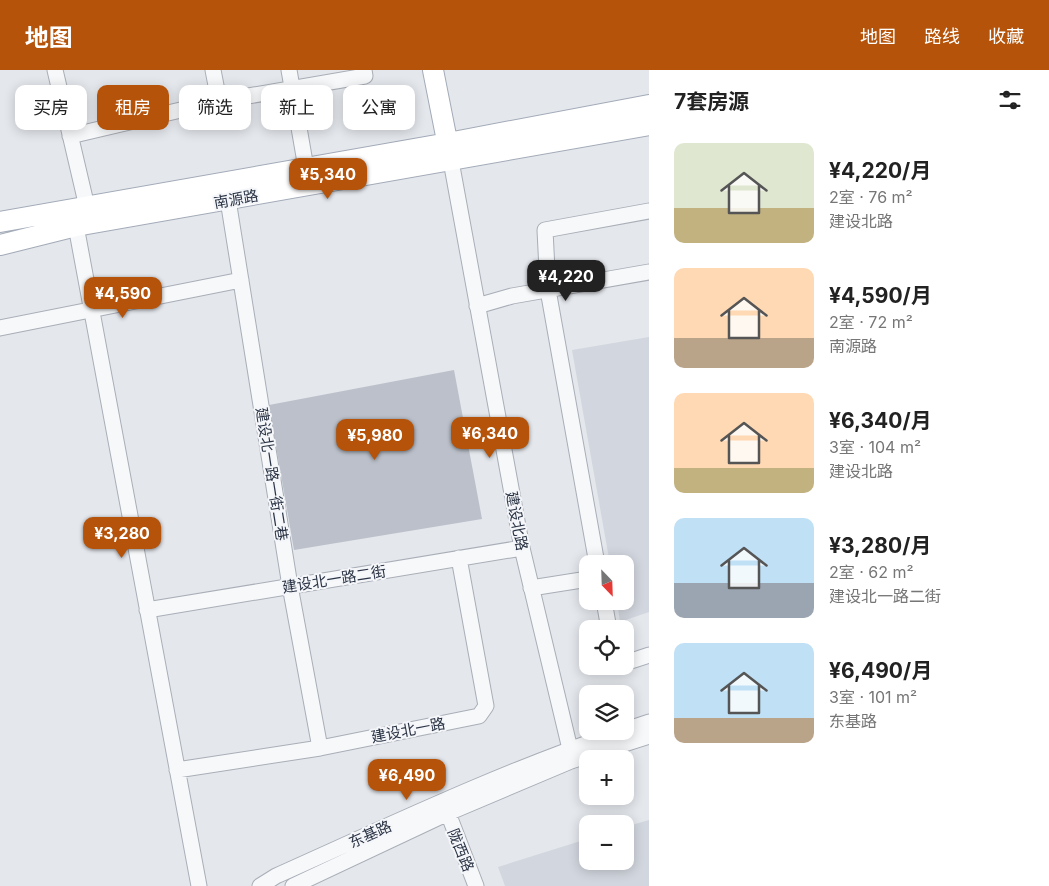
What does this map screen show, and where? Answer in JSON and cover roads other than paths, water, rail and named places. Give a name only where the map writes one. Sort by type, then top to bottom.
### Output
[{"type":"main road","points":[[433,70],[454,151]]},
{"type":"main road","points":[[444,70],[454,151]]},
{"type":"main road","name":"南源路","points":[[0,244],[76,226],[228,200],[454,151],[649,105]]},
{"type":"main road","name":"南源路","points":[[0,222],[306,168],[454,151],[649,125]]},
{"type":"street","points":[[55,70],[87,207]]},
{"type":"street","points":[[213,70],[216,85]]},
{"type":"street","points":[[289,70],[291,85]]},
{"type":"street","points":[[313,85],[365,73]]},
{"type":"street","points":[[70,136],[179,110]]},
{"type":"street","points":[[299,130],[306,168]]},
{"type":"street","name":"建设北路","points":[[454,151],[535,587],[575,753]]},
{"type":"street","name":"建设北一路一街二巷","points":[[228,200],[290,586],[320,748]]},
{"type":"street","points":[[595,555],[548,290],[545,230],[649,211]]},
{"type":"street","points":[[76,226],[198,886]]},
{"type":"street","points":[[482,304],[649,272]]},
{"type":"street","points":[[0,328],[241,280]]},
{"type":"street","name":"建设北路","points":[[482,304],[522,548],[535,587]]},
{"type":"street","name":"建设北一路二街","points":[[147,610],[522,548]]},
{"type":"street","name":"建设北一路","points":[[177,770],[320,748],[480,716],[486,706],[459,558]]},
{"type":"street","points":[[535,587],[579,580]]},
{"type":"street","points":[[634,660],[649,655]]},
{"type":"street","name":"东基路","points":[[634,727],[649,722]]},
{"type":"street","name":"东基路","points":[[260,886],[276,876],[348,844],[575,753],[649,736]]},
{"type":"street","name":"东基路","points":[[294,886],[603,740]]},
{"type":"street","name":"陇西路","points":[[448,813],[476,886]]}]
